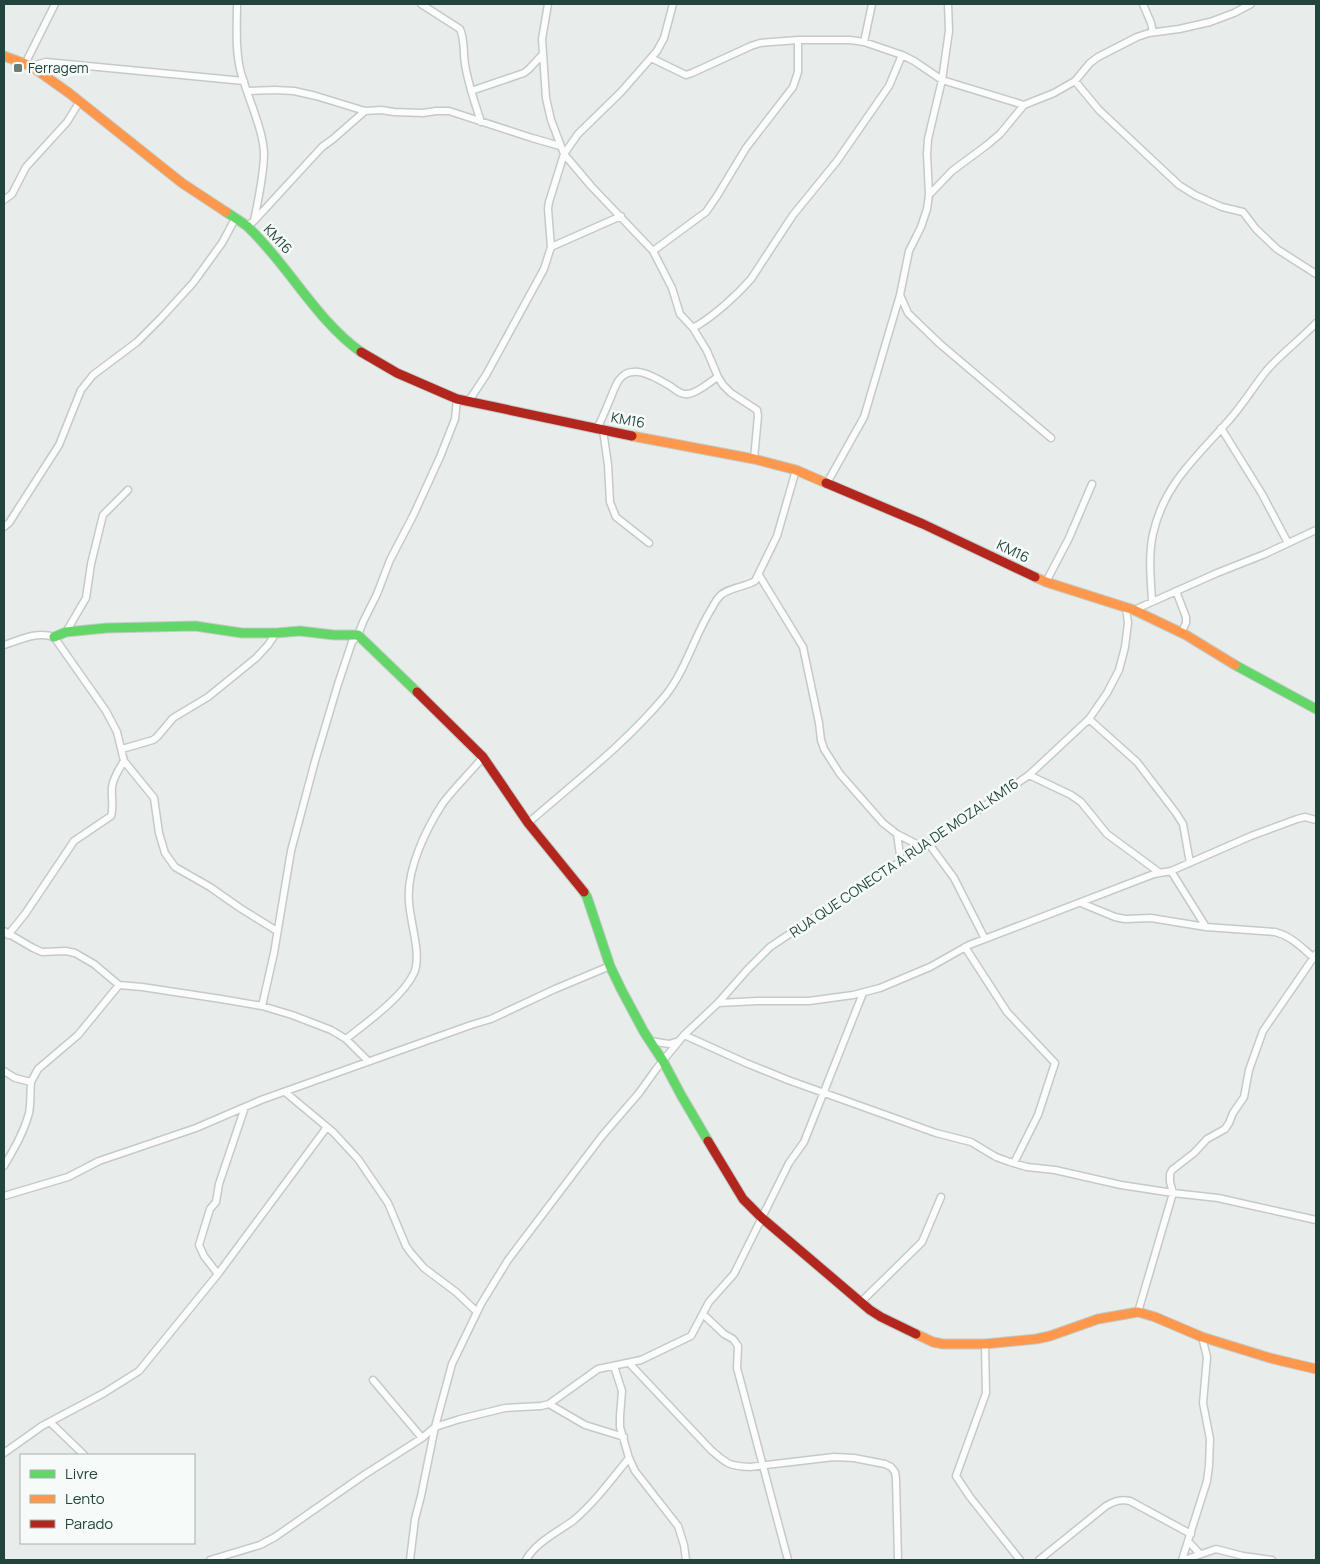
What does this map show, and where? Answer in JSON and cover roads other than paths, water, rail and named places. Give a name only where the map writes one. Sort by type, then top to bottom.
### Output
[{"type":"street","points":[[28,65],[55,4]]},
{"type":"street","points":[[238,4],[240,67],[264,153],[259,192],[250,224]]},
{"type":"street","points":[[421,4],[460,29],[463,35],[464,61],[471,91],[482,122]]},
{"type":"street","points":[[548,4],[542,39],[542,55],[546,98],[560,146],[578,172],[653,251],[672,288],[680,314],[693,328],[707,351],[723,386],[757,410],[754,459]]},
{"type":"street","points":[[468,402],[486,375],[544,269],[551,247],[549,202],[564,154],[578,134],[621,92],[657,51],[664,38],[673,4]]},
{"type":"street","points":[[864,42],[872,4]]},
{"type":"street","points":[[827,483],[864,417],[900,296],[909,251],[921,227],[927,209],[929,194],[928,139],[942,80],[949,31],[948,4]]},
{"type":"street","points":[[1143,4],[1153,32]]},
{"type":"street","points":[[929,194],[952,171],[994,140],[1024,105],[1075,82],[1090,63],[1098,57],[1137,37],[1153,32],[1179,29],[1210,22],[1251,4]]},
{"type":"street","points":[[651,58],[686,75],[751,46],[798,40],[838,39],[864,42],[902,55],[942,80],[1024,105]]},
{"type":"street","points":[[653,251],[706,212],[746,148],[793,86],[798,72],[798,40]]},
{"type":"street","points":[[471,91],[524,73],[542,55]]},
{"type":"street","points":[[693,328],[702,323],[751,279],[793,215],[837,161],[889,86],[902,55]]},
{"type":"street","name":"KM16","points":[[4,56],[28,65],[80,100],[182,183],[235,219],[250,224],[329,323],[345,340],[360,352],[397,373],[468,402],[754,459],[796,470],[923,524],[1046,582],[1130,609],[1182,634],[1241,669],[1316,709]]},
{"type":"street","points":[[28,65],[46,62],[244,82]]},
{"type":"street","points":[[1075,82],[1099,110],[1180,185],[1195,195],[1222,207],[1243,212],[1256,229],[1277,249],[1316,274]]},
{"type":"street","points":[[247,91],[294,91],[365,111],[381,110],[423,114],[449,111],[560,146]]},
{"type":"street","points":[[4,200],[12,194],[26,167],[67,122],[80,100]]},
{"type":"street","points":[[250,224],[262,214],[299,171],[322,148],[365,111]]},
{"type":"street","points":[[551,247],[621,216]]},
{"type":"street","points":[[4,526],[9,523],[21,506],[60,445],[81,390],[93,375],[137,342],[162,318],[193,283],[222,243],[235,219]]},
{"type":"street","points":[[900,296],[913,318],[940,344],[1051,438]]},
{"type":"street","points":[[1152,602],[1151,548],[1158,518],[1168,493],[1180,475],[1244,402],[1267,371],[1283,353],[1316,323]]},
{"type":"street","points":[[649,543],[616,517],[610,502],[608,465],[600,429],[614,388],[620,378],[626,373],[635,371],[650,375],[679,392],[687,394],[694,392],[718,377]]},
{"type":"street","points":[[262,1006],[274,953],[291,851],[338,684],[352,642],[358,635],[390,560],[428,484],[455,419],[457,399]]},
{"type":"street","points":[[1221,428],[1262,494],[1288,543]]},
{"type":"street","points":[[528,823],[616,748],[647,718],[667,694],[681,672],[706,618],[720,595],[755,581],[777,536],[796,470]]},
{"type":"street","points":[[1046,582],[1069,538],[1092,484]]},
{"type":"street","points":[[66,632],[86,598],[91,564],[103,515],[128,490]]},
{"type":"street","points":[[1130,609],[1152,602],[1316,530]]},
{"type":"street","points":[[759,575],[803,647],[824,750],[849,785],[883,823],[897,834],[926,846],[954,878],[986,939]]},
{"type":"street","points":[[1176,590],[1186,623],[1182,634]]},
{"type":"street","name":"RUA QUE CONECTA A RUA DE MOZAL KM16","points":[[663,1061],[684,1035],[718,1003],[770,947],[873,878],[926,846],[1028,775],[1089,719],[1107,694],[1119,670],[1125,647],[1130,609]]},
{"type":"street","points":[[54,637],[66,632],[107,628],[195,626],[242,633],[276,633],[300,630],[334,635],[358,635],[483,757],[528,823],[550,848],[587,897],[610,966],[621,989],[743,1199],[762,1218],[881,1317],[933,1342],[943,1344],[985,1344],[1050,1336],[1098,1319],[1138,1312],[1155,1316],[1202,1337],[1270,1358],[1316,1369]]},
{"type":"street","points":[[122,749],[157,737],[173,718],[208,697],[256,658],[276,633]]},
{"type":"street","points":[[4,645],[38,635],[45,634],[54,637],[106,711],[117,732],[124,762],[154,798],[159,832],[165,854],[175,867],[210,887],[277,931]]},
{"type":"street","points":[[1089,719],[1137,762],[1176,813],[1183,824],[1190,863]]},
{"type":"street","points":[[346,1039],[404,988],[414,974],[416,952],[408,900],[411,874],[430,825],[444,802],[483,757]]},
{"type":"street","points":[[124,762],[117,772],[112,787],[113,812],[111,816],[74,841],[25,914],[6,933],[42,952],[75,952],[94,964],[119,985],[142,986],[262,1006],[292,1015],[331,1030],[346,1039],[368,1061]]},
{"type":"street","points":[[1028,775],[1081,802],[1107,834],[1160,873]]},
{"type":"street","points":[[718,1003],[809,1001],[863,993],[880,988],[930,967],[965,947],[1113,890],[1160,873],[1172,871],[1251,836],[1297,819],[1316,820]]},
{"type":"street","points":[[897,834],[901,862]]},
{"type":"street","points":[[1172,871],[1206,927]]},
{"type":"street","points":[[1081,903],[1125,919],[1151,918],[1206,927],[1285,934],[1315,955],[1264,1031],[1248,1070],[1244,1097],[1233,1113],[1230,1123],[1225,1129],[1207,1139],[1194,1153],[1172,1170],[1170,1174],[1173,1193],[1138,1312]]},
{"type":"street","points":[[965,947],[1007,1012],[1055,1063],[1038,1116],[1014,1163]]},
{"type":"street","points":[[4,1196],[68,1177],[99,1160],[196,1128],[245,1107],[368,1061],[491,1019],[610,966]]},
{"type":"street","points":[[4,1166],[18,1142],[29,1114],[32,1082],[38,1069],[78,1035],[119,985]]},
{"type":"street","points":[[210,1560],[260,1545],[275,1537],[364,1474],[422,1438],[435,1427],[505,1408],[549,1404],[598,1369],[630,1364],[642,1360],[691,1336],[704,1315],[709,1302],[734,1274],[789,1163],[804,1142],[863,993]]},
{"type":"street","points":[[684,1035],[746,1063],[823,1093],[936,1133],[971,1142],[996,1157],[1027,1167],[1055,1170],[1121,1185],[1218,1198],[1316,1220]]},
{"type":"street","points":[[650,1041],[669,1044],[679,1041]]},
{"type":"street","points":[[410,1560],[415,1519],[435,1427],[452,1364],[477,1312],[508,1260],[602,1136],[639,1093],[663,1061]]},
{"type":"street","points":[[4,1072],[15,1078],[32,1082]]},
{"type":"street","points":[[285,1092],[327,1127],[358,1159],[388,1203],[406,1246],[424,1268],[456,1292],[477,1312]]},
{"type":"street","points":[[218,1274],[204,1256],[199,1245],[210,1209],[216,1202],[219,1184],[245,1107]]},
{"type":"street","points":[[4,1453],[50,1422],[104,1393],[139,1371],[218,1274],[327,1127]]},
{"type":"street","points":[[861,1302],[922,1242],[941,1197]]},
{"type":"street","points":[[704,1315],[738,1346],[737,1368],[788,1560]]},
{"type":"street","points":[[1183,1560],[1207,1481],[1209,1466],[1210,1439],[1203,1403],[1207,1357],[1202,1337]]},
{"type":"street","points":[[985,1344],[986,1386],[984,1400],[956,1476],[970,1497],[1020,1560]]},
{"type":"street","points":[[630,1364],[699,1438],[726,1463],[736,1466],[763,1466],[834,1456],[886,1464],[891,1467],[895,1472],[896,1479],[898,1560]]},
{"type":"street","points":[[614,1366],[622,1391],[620,1427],[628,1458],[678,1526],[684,1544],[686,1560]]},
{"type":"street","points":[[372,1380],[422,1438]]},
{"type":"street","points":[[549,1404],[585,1425],[624,1437]]},
{"type":"street","points":[[50,1422],[83,1454]]},
{"type":"street","points":[[526,1560],[532,1551],[574,1519],[601,1493],[628,1458]]},
{"type":"street","points":[[1039,1560],[1116,1500],[1130,1501],[1190,1534]]},
{"type":"street","points":[[1188,1541],[1200,1554]]},
{"type":"street","points":[[1183,1560],[1216,1549],[1243,1556],[1272,1560]]},
{"type":"place","name":"Ferragem","points":[[18,68]]}]
